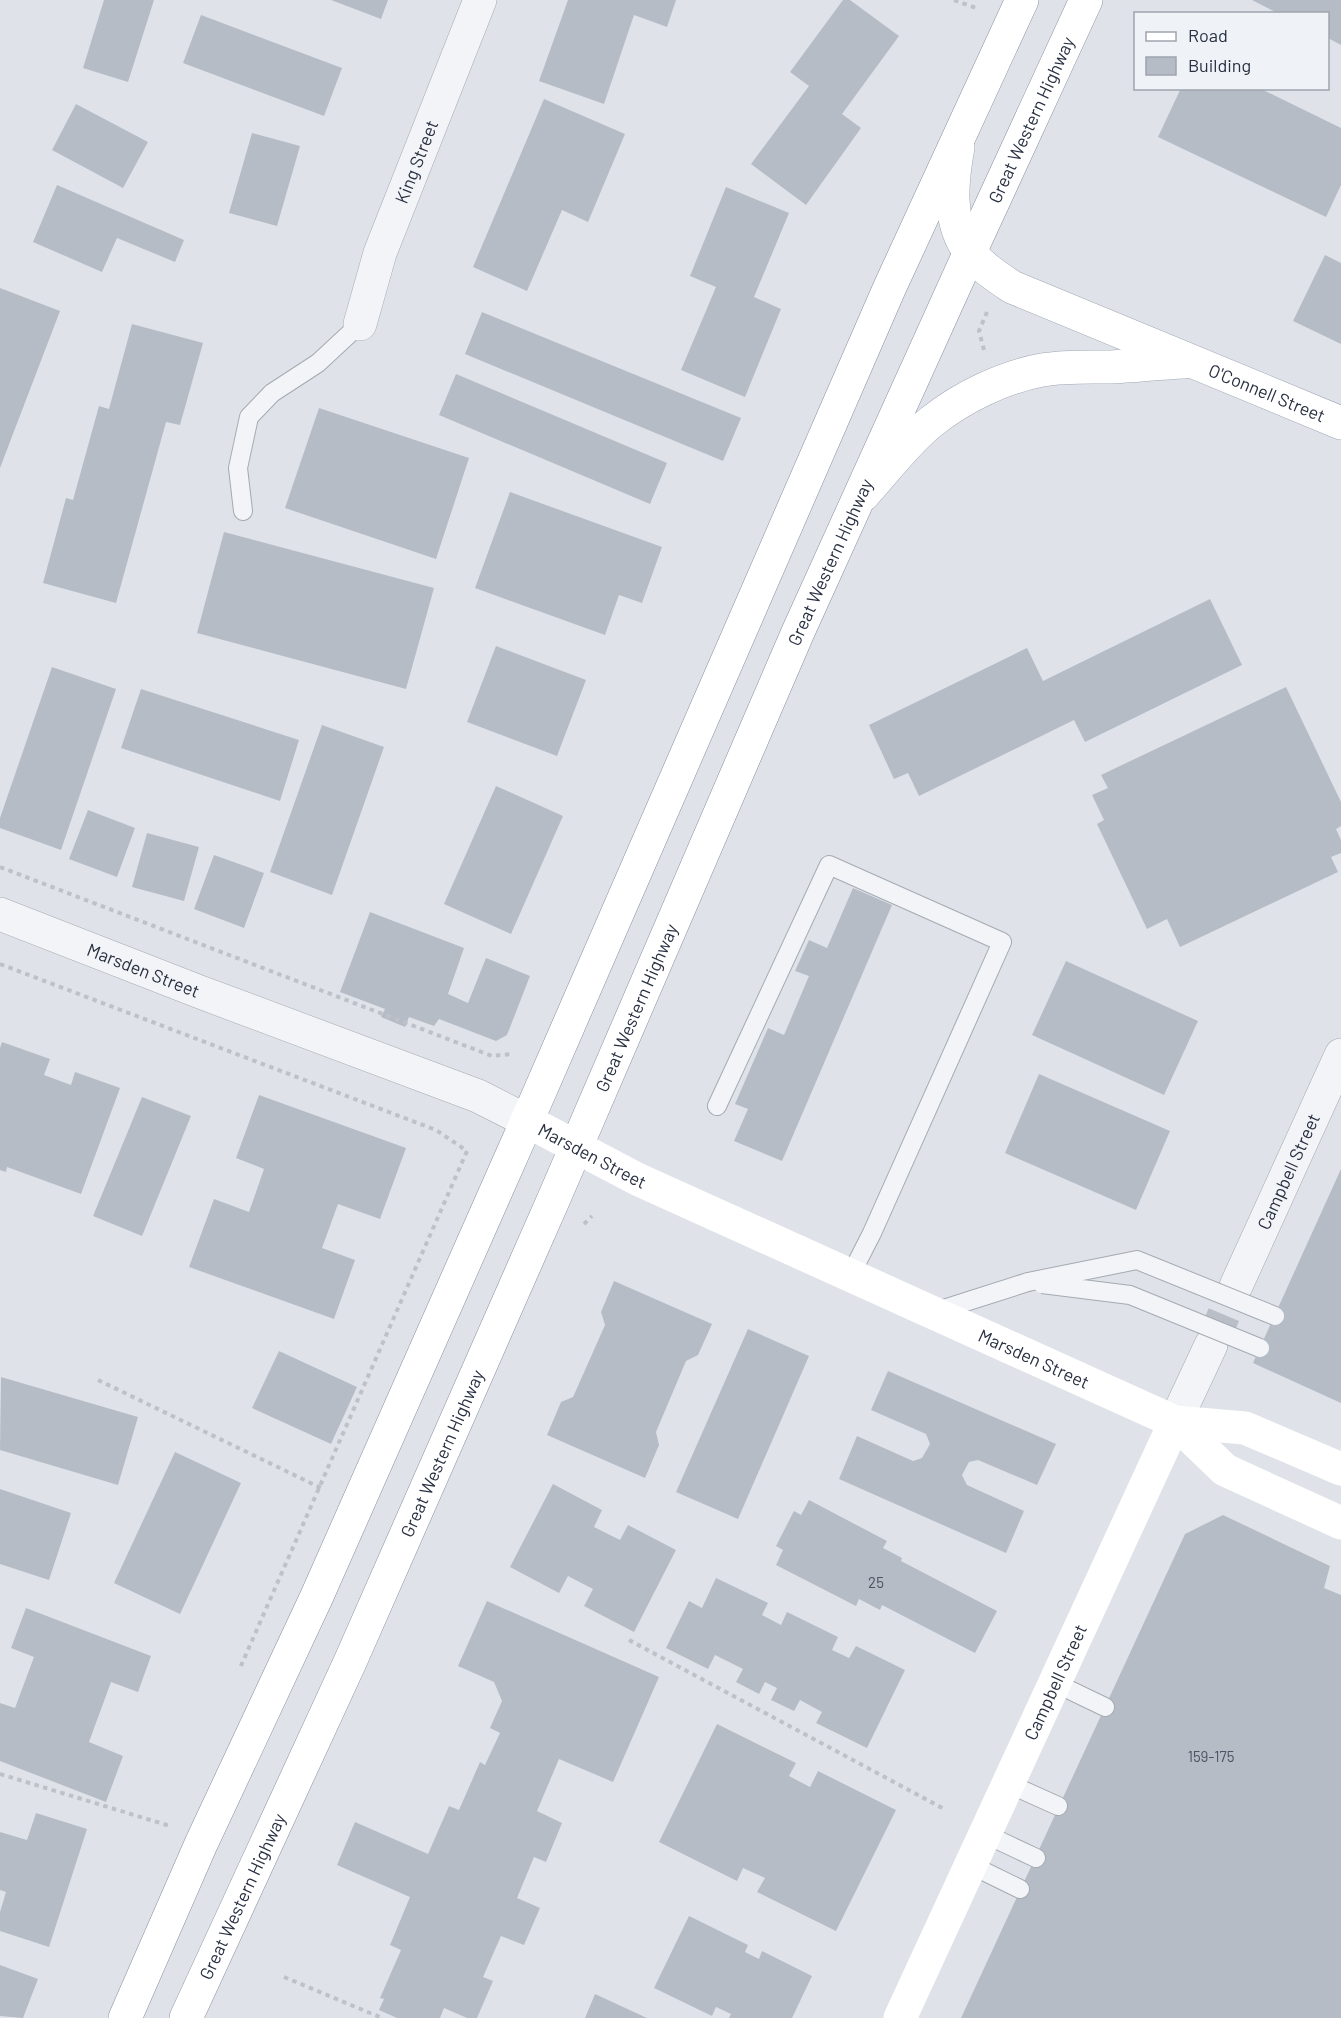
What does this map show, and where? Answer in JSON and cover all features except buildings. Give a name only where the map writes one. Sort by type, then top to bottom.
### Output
[{"type":"main road","points":[[125,2018],[201,1844],[317,1596],[527,1121],[888,289],[1022,0]]},
{"type":"main road","name":"Great Western Highway","points":[[186,2018],[350,1662],[576,1147],[798,632],[1086,0]]},
{"type":"main road","points":[[960,137],[952,187],[954,213],[959,234],[970,252]]},
{"type":"main road","name":"O'Connell Street","points":[[970,252],[1012,287],[1341,423]]},
{"type":"main road","points":[[857,503],[911,442],[932,422],[964,400],[995,386],[1042,370],[1072,366],[1113,367],[1191,361]]},
{"type":"main road","name":"Marsden Street","points":[[527,1121],[637,1179],[1175,1422],[1226,1470],[1341,1522]]},
{"type":"main road","name":"Marsden Street","points":[[1175,1422],[1245,1428],[1341,1469]]},
{"type":"main road","name":"Campbell Street","points":[[900,2018],[1175,1422]]},
{"type":"street","name":"King Street","points":[[360,324],[380,253],[480,0]]},
{"type":"street","name":"Marsden Street","points":[[0,914],[478,1096],[527,1121]]},
{"type":"street","name":"Campbell Street","points":[[1236,1286],[1341,1055]]},
{"type":"street","name":"Campbell Street","points":[[1175,1422],[1211,1345]]},
{"type":"lane","points":[[243,510],[238,468],[249,417],[272,393],[318,363],[360,324]]},
{"type":"lane","points":[[717,1106],[829,865],[1002,942],[872,1233],[851,1274]]},
{"type":"lane","points":[[934,1312],[1028,1282],[1137,1260],[1275,1316]]},
{"type":"lane","points":[[1028,1282],[1131,1295],[1260,1348]]},
{"type":"lane","points":[[1055,1683],[1105,1707]]},
{"type":"lane","points":[[1009,1784],[1058,1806]]},
{"type":"lane","points":[[985,1834],[1036,1858]]},
{"type":"lane","points":[[971,1865],[1020,1889]]},
{"type":"path","points":[[954,0],[976,8]]},
{"type":"path","points":[[986,356],[979,331],[990,305]]},
{"type":"path","points":[[0,867],[492,1056],[511,1054]]},
{"type":"path","points":[[0,964],[436,1130],[467,1151],[238,1673]]},
{"type":"path","points":[[98,1380],[320,1487],[356,1507]]},
{"type":"path","points":[[629,1640],[946,1810]]},
{"type":"path","points":[[0,1774],[171,1826],[166,1837]]},
{"type":"path","points":[[284,1977],[382,2018]]},
{"type":"tunnel","points":[[1211,1345],[1236,1286]]}]
